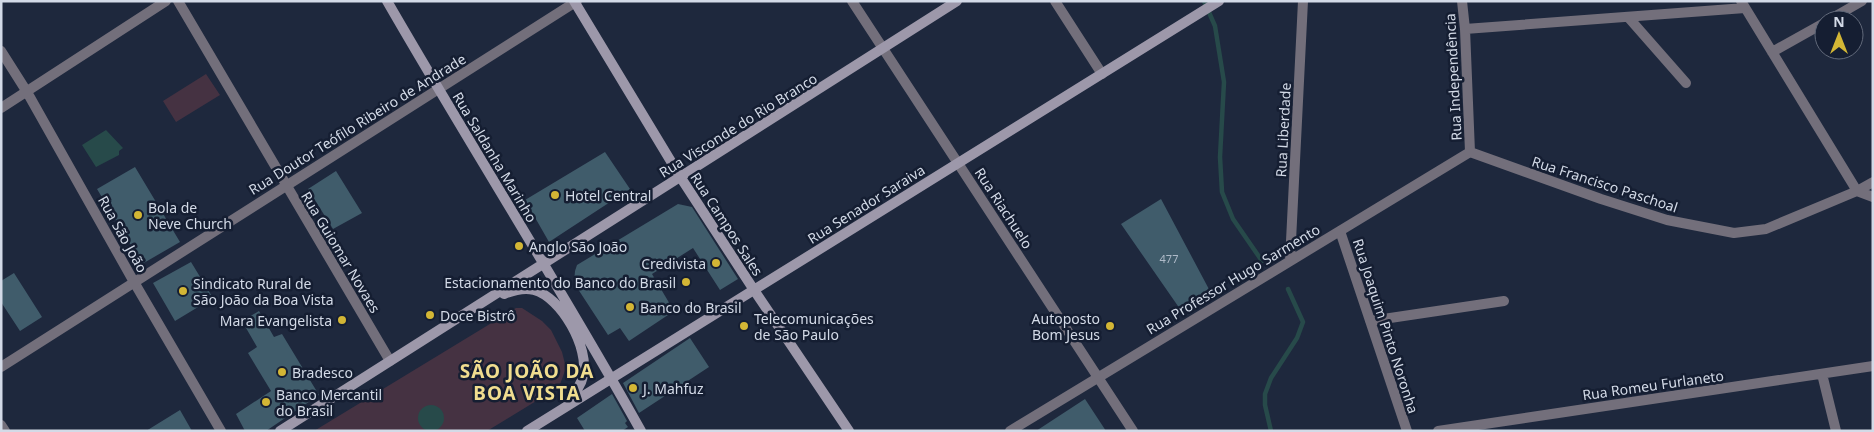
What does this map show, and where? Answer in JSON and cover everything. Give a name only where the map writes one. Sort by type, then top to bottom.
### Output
[{"type":"main road","name":"Rua Saldanha Marinho","points":[[388,1],[438,89],[612,378],[641,431]]},
{"type":"main road","name":"Rua Visconde do Rio Branco","points":[[280,431],[957,1]]},
{"type":"main road","name":"Rua Senador Saraiva","points":[[527,431],[1219,1]]},
{"type":"main road","name":"Rua Campos Sales","points":[[575,2],[680,178],[849,431]]},
{"type":"main road","points":[[490,298],[520,288],[534,290],[547,296],[556,304],[575,332],[582,352],[584,374],[577,391],[562,409]]},
{"type":"street","points":[[1,108],[166,1]]},
{"type":"street","name":"Rua Guiomar Novaes","points":[[178,1],[390,361]]},
{"type":"street","name":"Rua Riachuelo","points":[[852,1],[1133,431]]},
{"type":"street","points":[[1055,1],[1102,74]]},
{"type":"street","name":"Rua Liberdade","points":[[1290,261],[1303,1]]},
{"type":"street","name":"Rua Independência","points":[[1462,1],[1465,29],[1470,152]]},
{"type":"street","points":[[1846,10],[1862,1]]},
{"type":"street","name":"Rua Doutor Teófilo Ribeiro de Andrade","points":[[1,367],[575,2]]},
{"type":"street","points":[[1465,29],[1628,17],[1743,5],[1857,191],[1873,197]]},
{"type":"street","points":[[1628,17],[1686,83]]},
{"type":"street","points":[[1772,52],[1814,29]]},
{"type":"street","name":"Rua São João","points":[[1,51],[27,92],[134,282],[221,431]]},
{"type":"street","name":"Rua Professor Hugo Sarmento","points":[[1010,431],[1470,152]]},
{"type":"street","name":"Rua Francisco Paschoal","points":[[1470,152],[1601,199],[1667,220],[1734,233],[1766,229],[1857,191],[1873,182]]},
{"type":"street","name":"Rua Joaquim Pinto Noronha","points":[[1340,231],[1406,431]]},
{"type":"street","points":[[1370,321],[1504,301]]},
{"type":"street","name":"Rua Romeu Furlaneto","points":[[1438,431],[1873,366]]},
{"type":"street","points":[[1822,374],[1836,431]]},
{"type":"street","points":[[1,425],[5,431]]},
{"type":"shaded area","points":[[206,74],[220,95],[176,122],[163,101]]},
{"type":"shaded area","points":[[106,130],[123,148],[119,151],[119,155],[96,167],[82,145]]},
{"type":"shaded area","points":[[516,308],[522,308],[542,321],[551,330],[562,352],[566,368],[559,387],[487,431],[314,431]]},
{"type":"shaded area","points":[[431,405],[440,409],[444,418],[440,427],[431,431],[422,427],[418,418],[422,409]]},
{"type":"building","name":"Hotel Central","points":[[605,152],[630,189],[549,242],[525,200]]},
{"type":"building","name":"Bola de Neve Church","points":[[135,167],[180,242],[142,264],[97,189]]},
{"type":"building","points":[[336,171],[362,213],[333,229],[308,189]]},
{"type":"building","points":[[1161,199],[1211,293],[1180,309],[1121,224]]},
{"type":"building","points":[[678,204],[692,207],[738,279],[720,290],[693,248],[652,274],[674,311],[629,341],[620,328],[608,335],[574,283],[577,265]]},
{"type":"building","name":"Sindicato Rural de São João da Boa Vista","points":[[191,262],[213,298],[175,321],[153,283]]},
{"type":"building","points":[[14,273],[42,317],[20,331],[1,302],[1,281]]},
{"type":"building","name":"Bradesco","points":[[259,311],[274,337],[282,334],[319,395],[266,431],[245,431],[236,414],[271,391],[248,353],[257,347],[242,321]]},
{"type":"building","points":[[690,338],[709,367],[639,413],[623,383]]},
{"type":"building","points":[[612,394],[627,421],[625,423],[628,427],[622,431],[585,431],[577,418]]},
{"type":"building","points":[[1085,399],[1106,431],[1036,431]]},
{"type":"building","points":[[180,410],[192,431],[146,431]]},
{"type":"waterway","points":[[1204,1],[1215,26],[1224,82],[1220,157],[1222,192],[1233,219],[1262,261]]},
{"type":"waterway","points":[[1271,431],[1265,405],[1265,394],[1271,378],[1297,338],[1303,322],[1288,289]]},
{"type":"place","name":"Hotel Central","points":[[555,195]]},
{"type":"place","name":"Bola de Neve Church","points":[[138,215]]},
{"type":"place","name":"Anglo São João","points":[[519,246]]},
{"type":"place","name":"Credivista","points":[[716,263]]},
{"type":"place","name":"Estacionamento do Banco do Brasil","points":[[686,282]]},
{"type":"place","name":"Sindicato Rural de São João da Boa Vista","points":[[183,291]]},
{"type":"place","name":"Banco do Brasil","points":[[630,307]]},
{"type":"place","name":"Doce Bistrô","points":[[430,315]]},
{"type":"place","name":"Mara Evangelista","points":[[342,320]]},
{"type":"place","name":"Telecomunicações de São Paulo","points":[[744,326]]},
{"type":"place","name":"Autoposto Bom Jesus","points":[[1110,326]]},
{"type":"place","name":"Bradesco","points":[[282,372]]},
{"type":"place","name":"J. Mahfuz","points":[[633,388]]},
{"type":"place","name":"Banco Mercantil do Brasil","points":[[266,402]]},
{"type":"district","name":"SÃO JOÃO DA BOA VISTA","points":[[527,382]]}]
